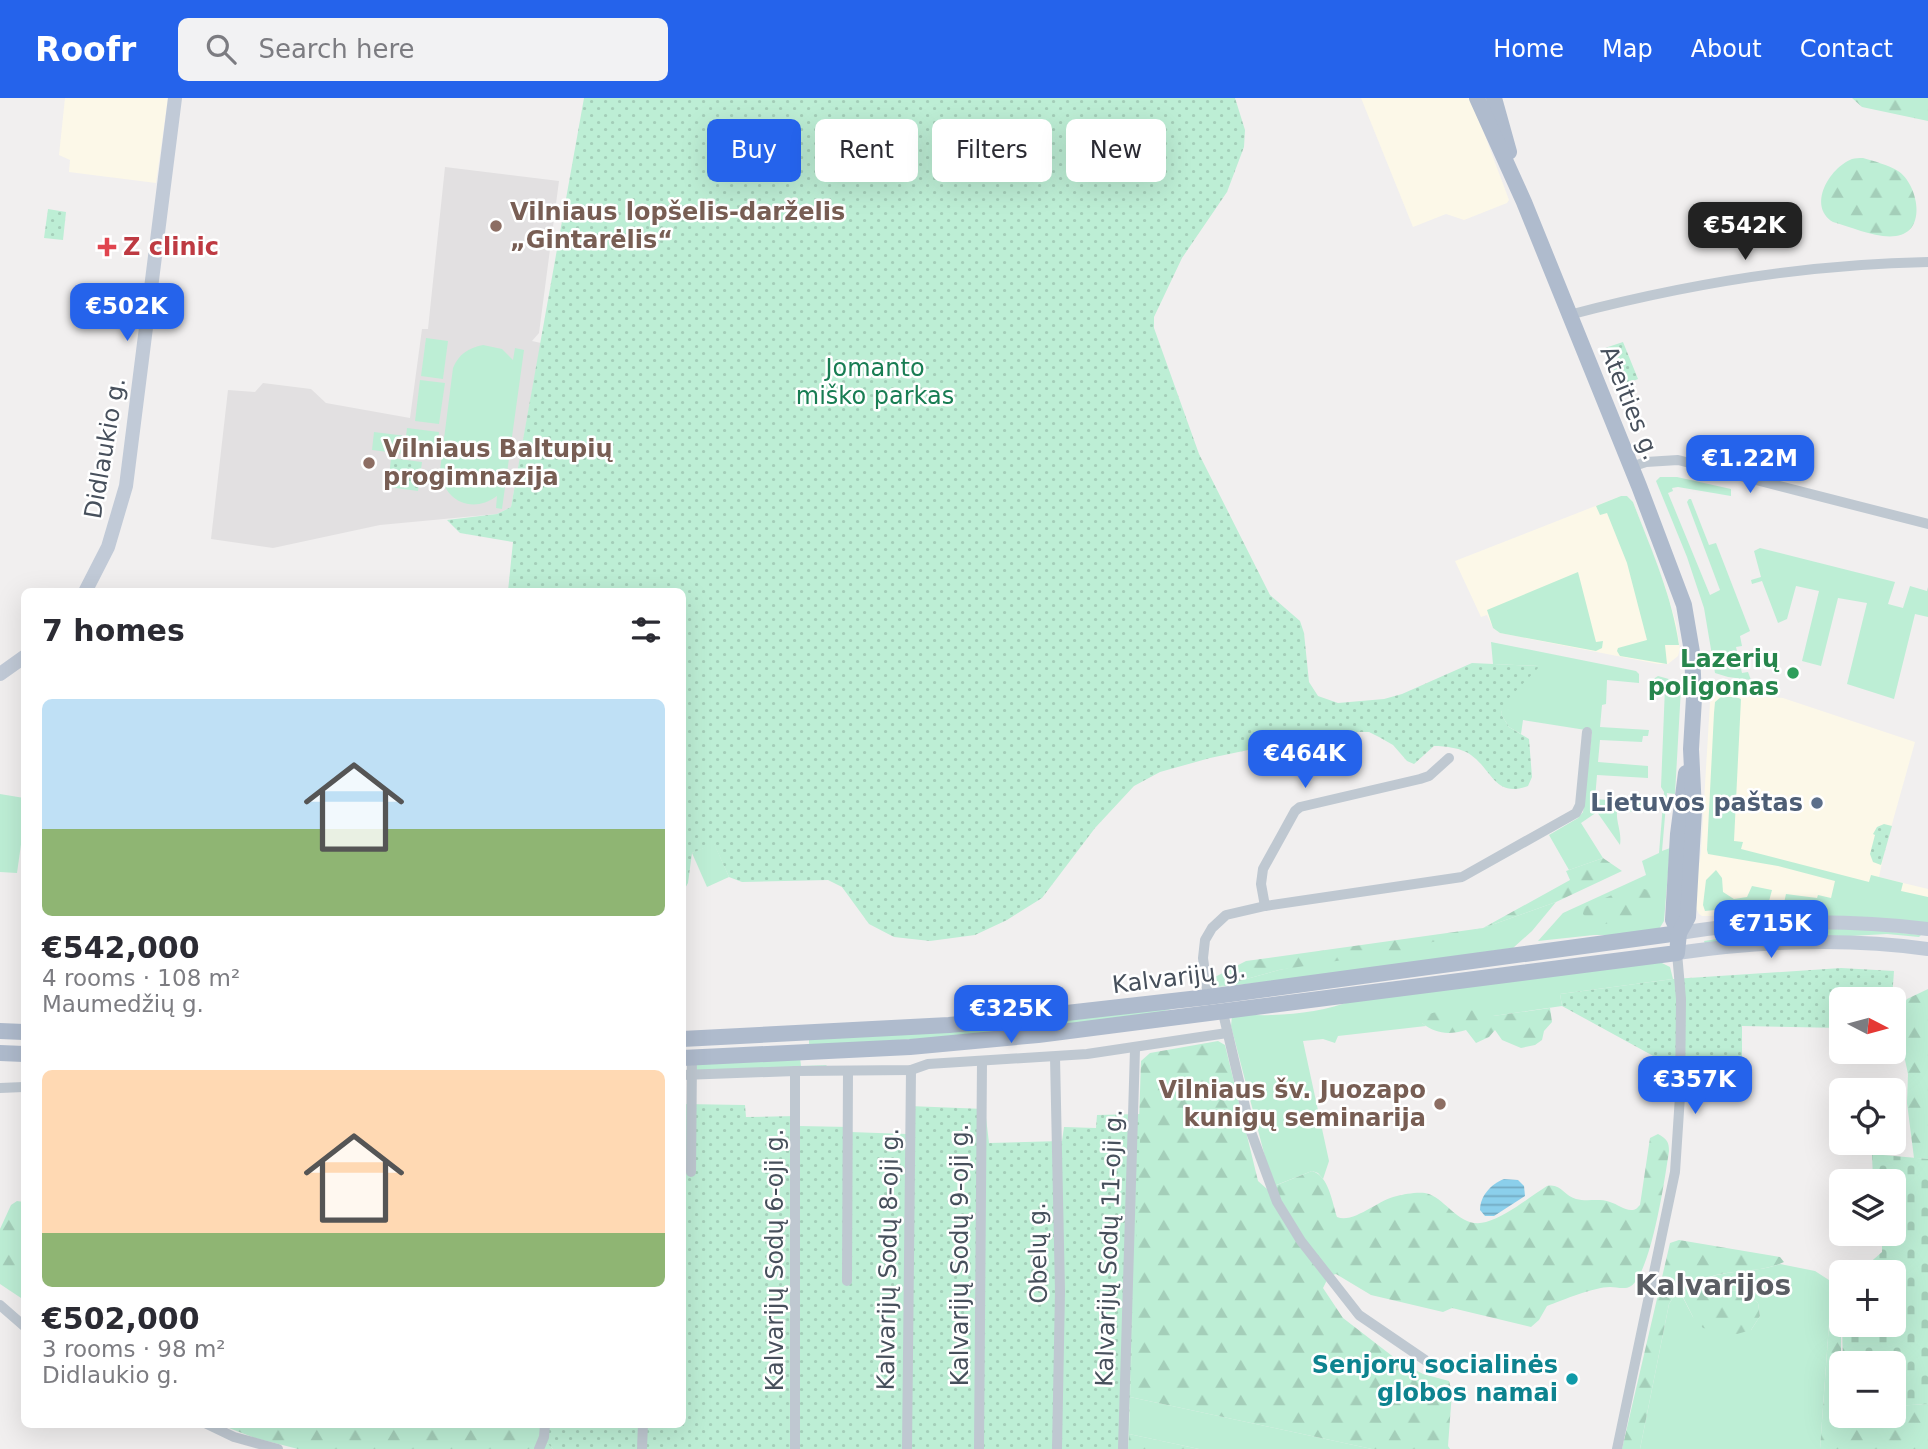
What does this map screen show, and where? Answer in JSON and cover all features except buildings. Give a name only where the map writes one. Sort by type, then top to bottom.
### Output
[{"type":"main road","name":"Ateities g.","points":[[1477,98],[1524,202],[1684,605],[1692,652],[1694,698],[1691,749],[1682,792],[1672,920],[1679,933],[1677,953]]},
{"type":"main road","name":"Ateities g.","points":[[1494,98],[1524,202]]},
{"type":"main road","name":"Kalvarijų g.","points":[[686,1040],[950,1025],[1208,997],[1679,933]]},
{"type":"main road","name":"Kalvarijų g.","points":[[687,1058],[910,1047],[1038,1035],[1677,953]]},
{"type":"main road","points":[[1208,997],[1217,1013]]},
{"type":"main road","points":[[0,1031],[21,1032]]},
{"type":"main road","points":[[0,1053],[21,1054]]},
{"type":"street","name":"Didlaukio g.","points":[[87,588],[108,547],[126,486],[175,98]]},
{"type":"street","points":[[1569,316],[1628,301],[1772,273],[1872,263],[1928,262]]},
{"type":"street","points":[[1631,467],[1646,462],[1678,460],[1928,524]]},
{"type":"street","points":[[0,674],[21,659]]},
{"type":"street","points":[[1208,997],[1203,958],[1205,940],[1212,928],[1226,915],[1265,906],[1456,878],[1468,874],[1576,813],[1580,805],[1587,732]]},
{"type":"street","points":[[1265,906],[1261,884],[1263,869],[1300,807],[1420,779],[1429,776],[1449,758]]},
{"type":"street","points":[[1679,933],[1813,922],[1928,929]]},
{"type":"street","points":[[1617,1449],[1675,1172],[1679,1132],[1681,999],[1677,953],[1774,942],[1809,941],[1872,943],[1928,949]]},
{"type":"street","points":[[1217,1013],[1227,1033],[1251,1132],[1277,1202],[1295,1232],[1359,1315],[1425,1360]]},
{"type":"street","points":[[688,1075],[911,1070],[928,1064],[1055,1057],[1135,1049],[1227,1033]]},
{"type":"street","name":"Kalvarijų Sodų 11-oji g.","points":[[1123,1449],[1135,1049]]},
{"type":"street","name":"Obelų g.","points":[[1055,1057],[1060,1291],[1057,1449]]},
{"type":"street","points":[[687,1058],[691,1172]]},
{"type":"street","name":"Kalvarijų Sodų 9-oji g.","points":[[979,1449],[982,1062]]},
{"type":"street","name":"Kalvarijų Sodų 8-oji g.","points":[[907,1449],[911,1070]]},
{"type":"street","name":"Kalvarijų Sodų 6-oji g.","points":[[795,1071],[795,1449]]},
{"type":"street","points":[[847,1281],[848,1071]]},
{"type":"street","points":[[0,1088],[21,1087]]},
{"type":"street","points":[[0,1305],[21,1323]]},
{"type":"street","points":[[215,1428],[234,1437],[278,1449]]},
{"type":"street","points":[[539,1449],[545,1428]]},
{"type":"street","points":[[642,1449],[643,1428]]},
{"type":"shaded area","points":[[65,98],[168,98],[156,183],[69,172],[70,160],[59,155]]},
{"type":"shaded area","points":[[1361,98],[1471,98],[1509,200],[1507,203],[1464,220],[1446,214],[1413,227]]},
{"type":"shaded area","name":"Vilniaus Baltupių progimnazija","points":[[445,167],[559,181],[539,333],[532,341],[541,343],[511,507],[497,514],[380,525],[273,548],[211,539],[228,390],[255,392],[263,383],[311,389],[326,403],[410,418],[422,329],[428,329]]},
{"type":"shaded area","points":[[1621,496],[1627,496],[1633,502],[1665,586],[1676,623],[1680,649],[1678,656],[1668,664],[1658,664],[1500,633],[1493,628],[1487,615],[1481,617],[1455,561]]},
{"type":"shaded area","points":[[1717,693],[1783,698],[1915,742],[1879,877],[1928,889],[1928,924],[1744,913],[1711,916],[1699,914],[1694,904],[1701,851],[1710,702]]},
{"type":"green space","name":"Jomanto miško parkas","points":[[584,98],[1235,98],[1245,130],[1244,147],[1227,192],[1182,258],[1154,317],[1154,328],[1199,454],[1270,595],[1300,621],[1304,633],[1309,682],[1318,696],[1338,703],[1384,699],[1402,694],[1472,663],[1540,666],[1504,703],[1501,714],[1509,727],[1529,739],[1532,777],[1528,786],[1517,789],[1501,786],[1471,755],[1453,748],[1434,746],[1414,764],[1407,761],[1393,745],[1369,732],[1272,745],[1210,758],[1160,772],[1134,786],[1095,828],[1042,898],[1007,920],[975,935],[930,941],[894,937],[869,924],[842,887],[828,880],[742,882],[729,877],[714,844],[692,853],[686,887],[686,588],[508,588],[513,542],[460,533],[447,520],[497,514],[511,507]]},
{"type":"green space","points":[[1852,98],[1928,98],[1928,121],[1862,107]]},
{"type":"green space","points":[[1863,158],[1898,171],[1911,186],[1915,196],[1916,217],[1913,226],[1906,233],[1896,236],[1873,234],[1833,222],[1825,215],[1822,197],[1829,179],[1836,170],[1852,159]]},
{"type":"green space","points":[[48,209],[66,212],[63,240],[44,238]]},
{"type":"green space","points":[[426,338],[448,341],[443,379],[421,376]]},
{"type":"green space","points":[[1623,342],[1638,379],[1620,386],[1605,348]]},
{"type":"green space","points":[[483,345],[502,349],[513,360],[515,348],[524,350],[502,509],[496,508],[497,496],[487,502],[468,504],[452,496],[442,481],[440,470],[453,368],[465,352]]},
{"type":"green space","points":[[420,380],[445,383],[439,424],[415,421]]},
{"type":"green space","points":[[407,428],[439,432],[437,452],[405,448],[404,454],[372,450],[374,432],[406,436]]},
{"type":"green space","points":[[391,458],[422,462],[418,491],[388,487]]},
{"type":"green space","points":[[1660,477],[1677,477],[1731,489],[1731,496],[1678,487],[1672,488],[1673,491],[1668,493],[1710,595],[1720,590],[1687,502],[1689,499],[1709,545],[1716,543],[1750,631],[1740,636],[1742,646],[1736,647],[1742,673],[1748,672],[1751,680],[1715,673],[1704,608],[1687,557],[1656,481]]},
{"type":"green space","points":[[1627,496],[1633,502],[1660,572],[1676,626],[1679,645],[1665,645],[1667,664],[1620,656],[1617,651],[1618,648],[1647,640],[1627,563],[1607,513],[1600,515],[1596,506]]},
{"type":"green space","points":[[1760,548],[1895,582],[1888,604],[1903,608],[1910,586],[1927,591],[1928,587],[1928,617],[1915,614],[1894,699],[1847,684],[1867,603],[1838,598],[1821,666],[1802,661],[1819,591],[1796,586],[1787,619],[1778,623],[1762,581],[1752,584],[1751,580],[1761,577],[1754,551]]},
{"type":"green space","points":[[1578,572],[1596,642],[1603,641],[1602,648],[1596,651],[1500,633],[1493,628],[1487,610]]},
{"type":"green space","points":[[1491,642],[1636,671],[1639,674],[1639,683],[1607,680],[1606,704],[1602,705],[1600,727],[1649,730],[1648,736],[1643,736],[1642,742],[1600,740],[1598,762],[1648,766],[1648,778],[1597,775],[1595,799],[1646,803],[1646,812],[1617,811],[1620,845],[1597,812],[1581,823],[1603,858],[1569,870],[1549,835],[1578,818],[1583,812],[1592,731],[1523,720],[1521,734],[1509,727],[1501,714],[1503,703],[1539,666],[1493,664]]},
{"type":"green space","points":[[1658,676],[1676,681],[1681,688],[1675,794],[1667,793],[1662,851],[1670,848],[1664,921],[1659,929],[1627,935],[1594,935],[1538,941],[1563,913],[1646,875],[1642,861],[1659,853],[1664,792],[1661,787],[1665,687],[1652,685],[1652,680]]},
{"type":"green space","points":[[1721,697],[1741,699],[1734,841],[1743,842],[1741,849],[1869,882],[1871,875],[1903,883],[1901,891],[1928,897],[1928,924],[1798,917],[1792,910],[1783,907],[1786,894],[1831,898],[1835,881],[1778,866],[1708,854],[1714,713],[1715,702]]},
{"type":"green space","points":[[0,794],[21,798],[21,844],[17,873],[0,872]]},
{"type":"green space","points":[[1884,824],[1892,826],[1881,865],[1873,862],[1870,854],[1875,835],[1873,834],[1877,827]]},
{"type":"green space","points":[[714,843],[729,877],[707,887],[692,853]]},
{"type":"green space","points":[[1603,858],[1622,871],[1556,902],[1483,928],[1570,880],[1566,871]]},
{"type":"green space","points":[[1716,870],[1722,878],[1723,892],[1734,899],[1747,897],[1752,886],[1772,890],[1768,905],[1705,911],[1703,905],[1706,880]]},
{"type":"green space","points":[[1633,886],[1648,890],[1650,894],[1651,903],[1645,916],[1605,924],[1591,923],[1583,914],[1584,907]]},
{"type":"green space","points":[[1556,902],[1532,931],[1513,948],[1217,987],[1279,970],[1483,928]]},
{"type":"green space","points":[[1483,928],[1400,951],[1279,970],[1217,987],[1211,979],[1246,961]]},
{"type":"green space","points":[[1854,928],[1921,935],[1887,934],[1705,944],[1704,941],[1785,929]]},
{"type":"green space","points":[[1660,962],[1670,967],[1673,979],[1560,994],[1562,1006],[1338,1036],[1335,1043],[1323,1039],[1303,1041],[1329,1161],[1323,1179],[1312,1171],[1266,1189],[1272,1184],[1231,1026],[1232,1016],[1303,1012],[1354,1000]]},
{"type":"green space","points":[[1841,968],[1894,971],[1893,987],[1829,987],[1829,1028],[1742,1026],[1742,1083],[1654,1093],[1657,1058],[1562,1006],[1560,994],[1673,979]]},
{"type":"green space","points":[[1928,989],[1928,1159],[1914,1158],[1907,1103],[1907,999]]},
{"type":"green space","points":[[1175,1008],[1154,1014],[1003,1033],[809,1046],[809,1038]]},
{"type":"green space","points":[[1550,1008],[1552,1022],[1544,1031],[1542,1040],[1535,1045],[1521,1048],[1502,1040],[1495,1030],[1489,1037],[1476,1043],[1466,1030],[1443,1032],[1422,1023],[1422,1018],[1436,1012],[1468,1010],[1493,1016]]},
{"type":"green space","points":[[1218,1041],[1225,1045],[1258,1181],[1267,1189],[1312,1171],[1326,1184],[1337,1217],[1351,1217],[1390,1198],[1422,1193],[1436,1198],[1469,1222],[1486,1222],[1502,1216],[1547,1186],[1559,1188],[1576,1199],[1606,1201],[1634,1210],[1640,1205],[1650,1138],[1658,1134],[1667,1141],[1669,1151],[1651,1245],[1638,1278],[1629,1287],[1596,1289],[1547,1306],[1539,1320],[1531,1327],[1452,1308],[1443,1312],[1371,1295],[1336,1274],[1329,1276],[1323,1288],[1343,1318],[1400,1362],[1423,1374],[1449,1381],[1452,1392],[1448,1446],[1450,1449],[1372,1449],[1130,1397],[1141,1061],[1150,1053]]},
{"type":"green space","points":[[800,1057],[801,1066],[827,1065],[699,1072],[696,1069],[698,1062]]},
{"type":"green space","points":[[686,1104],[745,1105],[746,1117],[798,1116],[799,1126],[850,1127],[850,1132],[907,1134],[909,1106],[985,1109],[989,1143],[1062,1141],[1064,1127],[1096,1128],[1097,1115],[1141,1114],[1128,1449],[553,1449],[542,1438],[543,1428],[686,1428]]},
{"type":"green space","points":[[1872,1155],[1928,1159],[1928,1404],[1906,1405],[1906,1351],[1843,1351],[1842,1337],[1906,1337],[1906,1260],[1873,1260],[1882,1252],[1882,1246],[1906,1246],[1906,1169],[1873,1169]]},
{"type":"green space","points":[[21,1202],[21,1298],[0,1284],[0,1229],[11,1205]]},
{"type":"green space","points":[[1679,1240],[1780,1257],[1784,1262],[1704,1279],[1702,1285],[1707,1292],[1742,1290],[1758,1303],[1760,1316],[1751,1330],[1737,1334],[1703,1328],[1693,1317],[1681,1293],[1674,1296],[1669,1304],[1640,1449],[1622,1449],[1670,1243]]},
{"type":"green space","points":[[1780,1264],[1815,1271],[1829,1280],[1829,1324],[1820,1449],[1640,1449],[1669,1304],[1674,1296],[1680,1292],[1693,1317],[1751,1330],[1760,1316],[1758,1303],[1742,1290],[1706,1292],[1702,1285],[1704,1279]]},
{"type":"green space","points":[[1829,1324],[1829,1337],[1841,1337],[1841,1351],[1829,1351],[1829,1428],[1906,1428],[1906,1405],[1928,1404],[1928,1449],[1820,1449]]},
{"type":"green space","points":[[1130,1397],[1372,1449],[1199,1449],[1129,1434]]},
{"type":"green space","points":[[229,1428],[543,1428],[542,1438],[553,1449],[298,1449]]},
{"type":"green space","points":[[1129,1434],[1199,1449],[1128,1449]]},
{"type":"water","points":[[1504,1179],[1518,1180],[1524,1186],[1525,1196],[1494,1216],[1485,1216],[1480,1210],[1484,1195]]},
{"type":"place","name":"Vilniaus lopšelis-darželis „Gintarėlis“","points":[[496,226]]},
{"type":"place","name":"Z clinic","points":[[107,247]]},
{"type":"place","name":"Vilniaus Baltupių progimnazija","points":[[369,463]]},
{"type":"place","name":"Lazerių poligonas","points":[[1793,673]]},
{"type":"place","name":"Lietuvos paštas","points":[[1817,803]]},
{"type":"place","name":"Vilniaus šv. Juozapo kunigų seminarija","points":[[1440,1104]]},
{"type":"place","name":"Senjorų socialinės globos namai","points":[[1572,1379]]},
{"type":"district","name":"Kalvarijos","points":[[1713,1285]]}]
